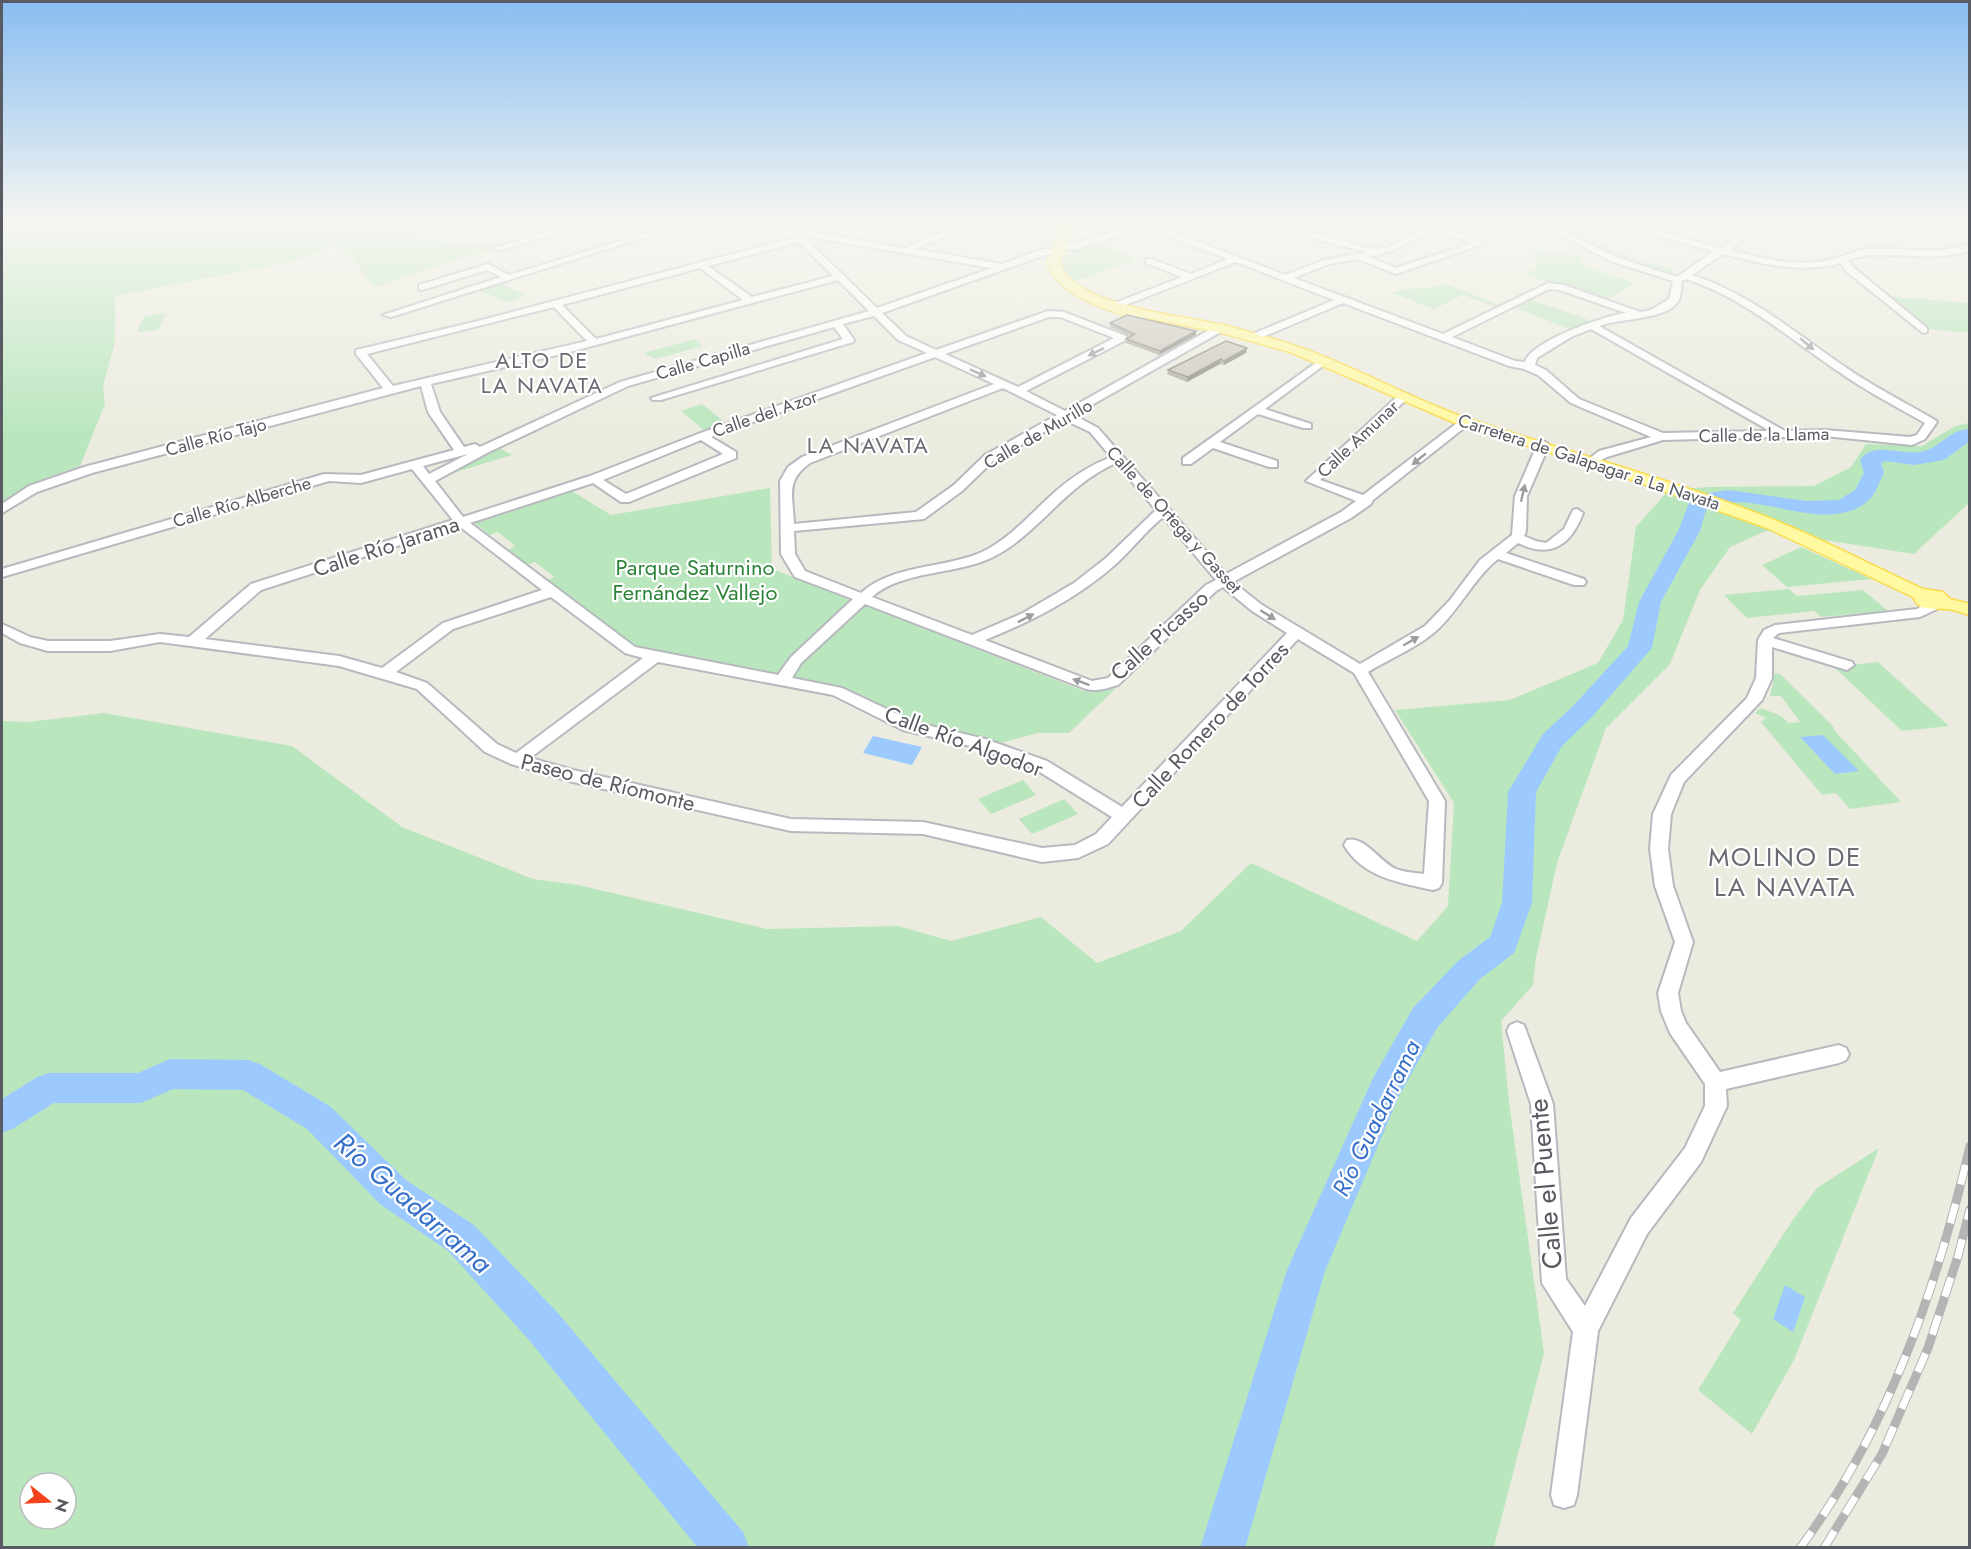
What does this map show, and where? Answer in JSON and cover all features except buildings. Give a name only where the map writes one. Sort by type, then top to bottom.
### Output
[{"type":"main road","name":"Carretera de Galapagar a La Navata","points":[[1092,294],[1133,313],[1254,337]]},
{"type":"main road","name":"Carretera de Galapagar a La Navata","points":[[1133,313],[1238,332],[1324,360],[1465,422],[1592,461],[1773,525],[1932,601],[1970,610]]},
{"type":"main road","points":[[1173,320],[1215,331],[1238,332]]},
{"type":"street","points":[[388,315],[455,294]]},
{"type":"street","points":[[390,390],[360,352],[592,294]]},
{"type":"street","points":[[742,294],[750,300]]},
{"type":"street","name":"Calle Río Tajo","points":[[6,505],[43,485],[88,470],[425,381],[593,342],[772,294]]},
{"type":"street","name":"Calle de Ortega y Gasset","points":[[857,294],[902,338],[1004,384],[1094,430],[1224,580],[1257,608],[1360,670],[1437,801],[1434,883],[1392,875],[1372,862],[1353,845]]},
{"type":"street","name":"Calle Capilla","points":[[428,480],[485,449],[624,384],[924,294]]},
{"type":"street","points":[[1115,306],[1146,294]]},
{"type":"street","points":[[1327,294],[1513,364],[1530,365],[1544,372],[1573,400],[1662,437]]},
{"type":"street","points":[[1443,338],[1531,294]]},
{"type":"street","points":[[1582,294],[1640,315]]},
{"type":"street","points":[[1530,365],[1532,357],[1567,334],[1611,318],[1653,313],[1674,300],[1676,294]]},
{"type":"street","name":"Calle de la Llama","points":[[1592,461],[1603,454],[1662,437],[1780,432],[1825,433],[1894,441],[1912,441],[1921,437],[1931,422],[1847,373],[1732,294]]},
{"type":"street","points":[[1880,294],[1923,330]]},
{"type":"street","points":[[1254,337],[1342,300]]},
{"type":"street","points":[[556,304],[593,342]]},
{"type":"street","name":"Calle del Azor","points":[[594,479],[702,436],[1056,313],[1122,338],[1018,391]]},
{"type":"street","points":[[657,398],[849,340],[836,322]]},
{"type":"street","points":[[1590,325],[1780,432]]},
{"type":"street","name":"Calle de Murillo","points":[[787,528],[919,516],[958,488],[989,458],[1215,331]]},
{"type":"street","points":[[1187,460],[1324,360]]},
{"type":"street","points":[[425,381],[434,412],[461,451]]},
{"type":"street","name":"Calle Picasso","points":[[1004,384],[806,460],[792,470],[786,481],[788,554],[800,574],[1091,686],[1113,682],[1211,588],[1346,515],[1367,501],[1465,422]]},
{"type":"street","name":"Calle Amunar","points":[[1302,490],[1404,396]]},
{"type":"street","points":[[1740,410],[1754,406]]},
{"type":"street","points":[[1257,410],[1307,426]]},
{"type":"street","points":[[594,479],[625,499],[732,455],[702,436]]},
{"type":"street","points":[[1211,443],[1273,464]]},
{"type":"street","points":[[1360,670],[1430,629],[1455,603],[1485,563],[1517,537],[1520,531],[1521,496],[1543,445]]},
{"type":"street","name":"Calle Río Alberche","points":[[2,573],[328,477],[361,479],[461,451],[485,449]]},
{"type":"street","points":[[782,681],[796,660],[873,589],[888,581],[959,566],[989,554],[1014,537],[1073,483],[1118,458]]},
{"type":"street","name":"Calle Río Algodor","points":[[415,464],[461,522],[630,650],[655,657],[837,691],[909,726],[979,743],[1041,765],[1125,817]]},
{"type":"street","name":"Calle Río Jarama","points":[[194,641],[256,587],[594,479]]},
{"type":"street","name":"Calle Amunar","points":[[1312,481],[1367,501]]},
{"type":"street","points":[[972,640],[1024,620],[1076,589],[1112,559],[1148,521],[1164,510]]},
{"type":"street","points":[[1517,537],[1533,545],[1549,547],[1570,531],[1577,513]]},
{"type":"street","points":[[1497,554],[1579,582]]},
{"type":"street","points":[[384,673],[448,626],[551,592]]},
{"type":"street","points":[[1564,1495],[1586,1329],[1639,1226],[1693,1155],[1711,1122],[1716,1106],[1715,1082],[1677,1028],[1671,1011],[1668,993],[1678,952],[1684,942],[1664,886],[1659,849],[1662,814],[1677,779],[1754,700],[1764,678],[1765,640],[1769,633],[1775,629],[1920,613],[1930,609],[1932,601]]},
{"type":"street","name":"Paseo de Ríomonte","points":[[2,628],[25,640],[48,646],[110,646],[160,638],[339,661],[422,686],[491,748],[517,760],[573,777],[791,825],[923,828],[1042,855],[1078,851],[1102,839],[1125,817]]},
{"type":"street","name":"Calle Romero de Torres","points":[[1125,817],[1296,632]]},
{"type":"street","points":[[1765,640],[1847,665]]},
{"type":"street","points":[[517,760],[655,657]]},
{"type":"street","name":"Calle el Puente","points":[[1517,1031],[1542,1104],[1554,1283],[1586,1329]]},
{"type":"street","points":[[1715,1082],[1839,1054]]},
{"type":"green space","points":[[2,294],[124,294],[115,296],[115,342],[103,386],[105,404],[80,466],[41,480],[2,502]]},
{"type":"green space","points":[[489,294],[527,295],[507,302]]},
{"type":"green space","points":[[1395,294],[1472,294],[1500,305],[1497,307],[1463,295],[1434,309]]},
{"type":"green space","points":[[1589,294],[1616,294],[1607,300]]},
{"type":"green space","points":[[1887,296],[1969,303],[1969,333],[1928,329]]},
{"type":"green space","points":[[1529,299],[1592,321],[1569,329],[1514,307]]},
{"type":"green space","points":[[166,313],[158,330],[137,332],[144,316]]},
{"type":"green space","points":[[695,339],[703,346],[655,359],[644,353]]},
{"type":"green space","points":[[702,404],[727,424],[705,431],[681,411]]},
{"type":"green space","points":[[1969,423],[1969,503],[1914,554],[1766,531],[1730,547],[1700,590],[1670,664],[1606,728],[1557,863],[1536,958],[1533,985],[1501,1021],[1509,1102],[1544,1353],[1494,1547],[2,1548],[2,721],[28,722],[104,713],[292,746],[402,827],[533,879],[578,885],[767,929],[898,926],[951,941],[1041,917],[1097,963],[1181,931],[1251,863],[1417,941],[1448,906],[1454,803],[1395,710],[1510,700],[1598,663],[1623,620],[1636,527],[1669,490],[1709,487],[1814,486],[1851,467],[1866,444],[1922,446],[1955,426]]},
{"type":"green space","points":[[499,448],[512,455],[436,478],[437,477]]},
{"type":"green space","name":"Parque Saturnino Fernández Vallejo","points":[[770,488],[772,569],[1084,691],[1115,689],[1069,733],[1038,733],[1000,743],[913,720],[838,686],[636,648],[577,601],[547,581],[554,577],[535,562],[527,565],[508,550],[515,546],[498,532],[490,535],[473,522],[570,490],[611,515]]},
{"type":"green space","points":[[1801,547],[1871,579],[1787,587],[1762,565]]},
{"type":"green space","points":[[1789,589],[1797,596],[1863,590],[1888,611],[1821,617],[1814,611],[1747,618],[1724,595]]},
{"type":"green space","points":[[1878,662],[1949,726],[1902,731],[1834,667]]},
{"type":"green space","points":[[1775,673],[1780,674],[1833,726],[1834,730],[1901,802],[1850,809],[1836,793],[1822,795],[1761,722],[1766,718],[1755,713],[1761,708],[1781,716],[1789,723],[1800,722],[1781,696],[1770,696]]},
{"type":"green space","points":[[1023,780],[1036,795],[991,814],[978,799]]},
{"type":"green space","points":[[1064,799],[1078,814],[1032,834],[1019,819]]},
{"type":"green space","points":[[1879,1148],[1794,1360],[1752,1434],[1698,1390],[1741,1320],[1733,1313],[1792,1221],[1817,1188]]},
{"type":"water","points":[[1823,735],[1859,771],[1835,774],[1800,737]]},
{"type":"water","points":[[873,736],[922,747],[912,765],[863,753]]},
{"type":"water","points":[[1785,1285],[1805,1297],[1793,1332],[1773,1319]]},
{"type":"waterway","name":"Río Guadarrama","points":[[1222,1548],[1306,1270],[1385,1089],[1425,1018],[1469,970],[1503,944],[1517,903],[1522,792],[1552,740],[1583,711],[1640,648],[1650,602],[1689,531],[1696,507],[1710,499],[1729,496],[1807,507],[1827,508],[1844,505],[1860,497],[1866,489],[1874,473],[1870,460],[1884,455],[1914,459],[1937,456],[1962,435],[1970,435]]},
{"type":"waterway","name":"Río Guadarrama","points":[[2,1117],[49,1088],[141,1088],[170,1074],[248,1075],[319,1118],[393,1192],[461,1238],[543,1326],[727,1548]]},
{"type":"railway","points":[[1800,1548],[1831,1503],[1859,1455],[1906,1356],[1942,1252],[1970,1146]]},
{"type":"railway","points":[[1824,1548],[1882,1454],[1928,1348],[1958,1256],[1970,1209]]},
{"type":"district","name":"ALTO DE LA NAVATA","points":[[542,372]]},
{"type":"district","name":"LA NAVATA","points":[[868,445]]},
{"type":"district","name":"MOLINO DE LA NAVATA","points":[[1785,872]]}]
